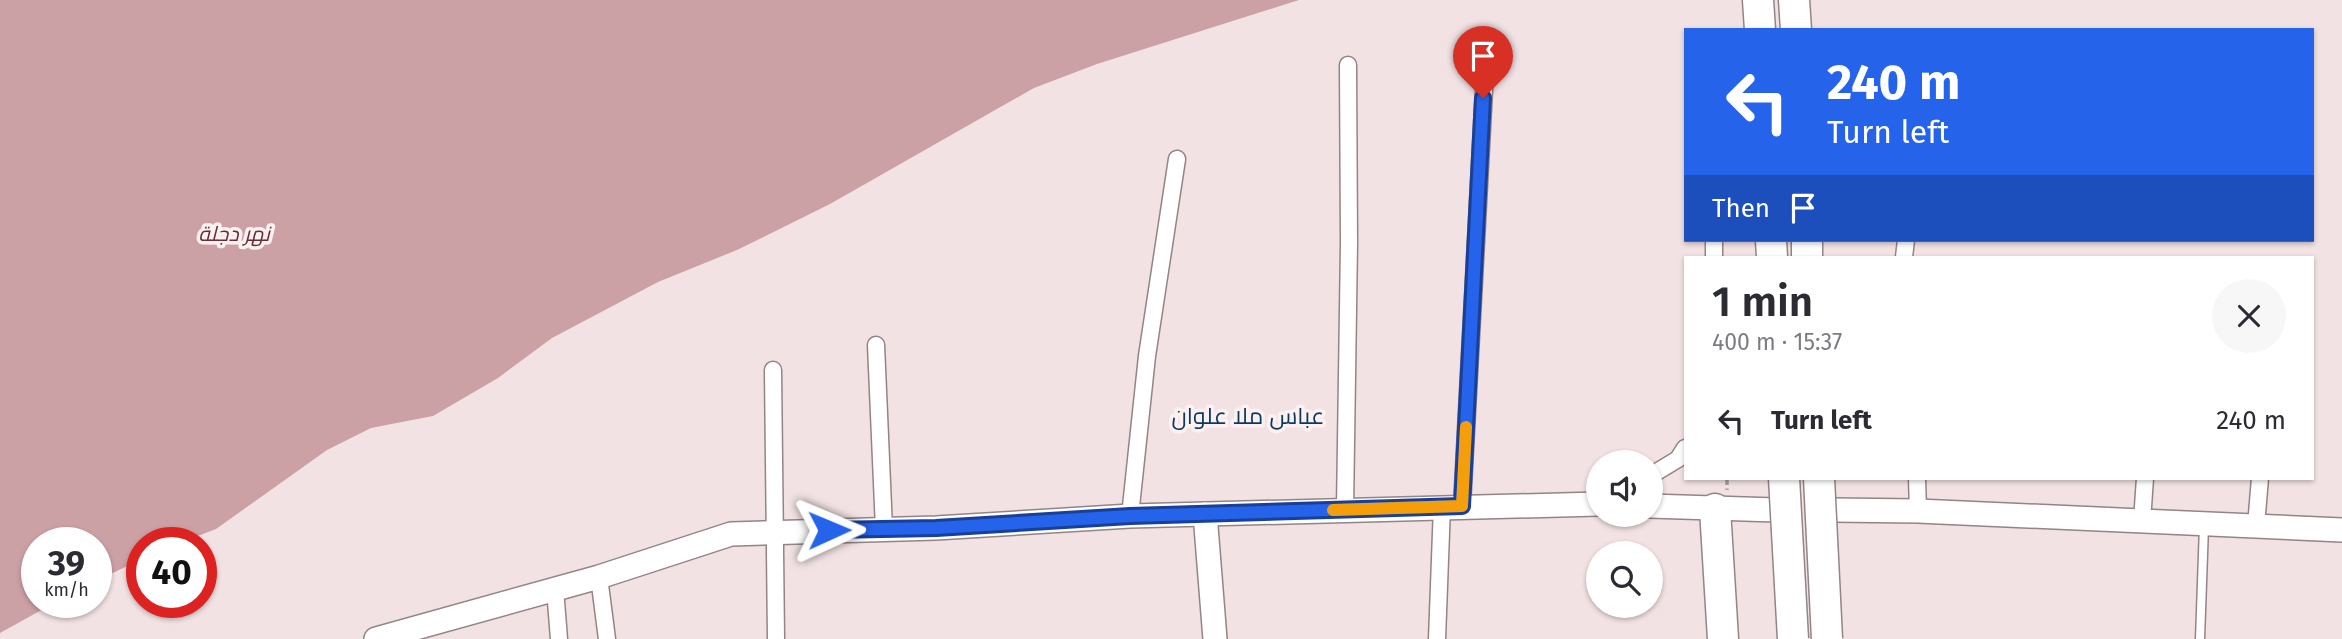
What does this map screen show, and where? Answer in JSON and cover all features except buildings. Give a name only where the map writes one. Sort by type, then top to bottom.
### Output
[{"type":"highway","points":[[1758,0],[1760,28]]},
{"type":"highway","points":[[1794,0],[1796,28]]},
{"type":"highway","points":[[1784,480],[1793,639]]},
{"type":"highway","points":[[1819,480],[1827,639]]},
{"type":"highway","points":[[1715,509],[1723,639]]},
{"type":"street","points":[[1345,509],[1349,243],[1348,65]]},
{"type":"street","points":[[1437,639],[1452,506],[1485,71]]},
{"type":"street","points":[[1130,516],[1147,356],[1177,159]]},
{"type":"street","points":[[876,345],[884,529]]},
{"type":"street","points":[[773,370],[776,639]]},
{"type":"street","points":[[1663,468],[1678,459],[1684,450]]},
{"type":"street","points":[[1917,480],[1918,511]]},
{"type":"street","points":[[2142,521],[2145,480]]},
{"type":"street","points":[[2256,526],[2260,480]]},
{"type":"street","points":[[1575,503],[1586,498]]},
{"type":"street","points":[[376,639],[599,577],[731,534],[1130,516],[1586,503]]},
{"type":"street","points":[[1663,507],[1776,510]]},
{"type":"street","points":[[1833,510],[1918,511],[2342,530]]},
{"type":"street","points":[[1205,514],[1215,639]]},
{"type":"street","points":[[599,577],[607,639]]},
{"type":"street","points":[[555,589],[559,639]]},
{"type":"lane","points":[[2200,639],[2204,523]]},
{"type":"water","name":"نهر دجلة","points":[[0,0],[1299,0],[1097,64],[1034,88],[830,204],[737,250],[658,282],[552,338],[498,378],[433,416],[371,428],[327,450],[217,528],[126,527],[126,567],[112,573],[112,527],[21,527],[21,618],[27,618],[0,633]]},
{"type":"slow traffic","points":[[1333,510],[1462,506],[1466,427]]},
{"type":"district","name":"عباس ملا علوان","points":[[1248,416]]},
{"type":"route","points":[[829,530],[936,528],[1130,516],[1462,506],[1483,98]]}]
